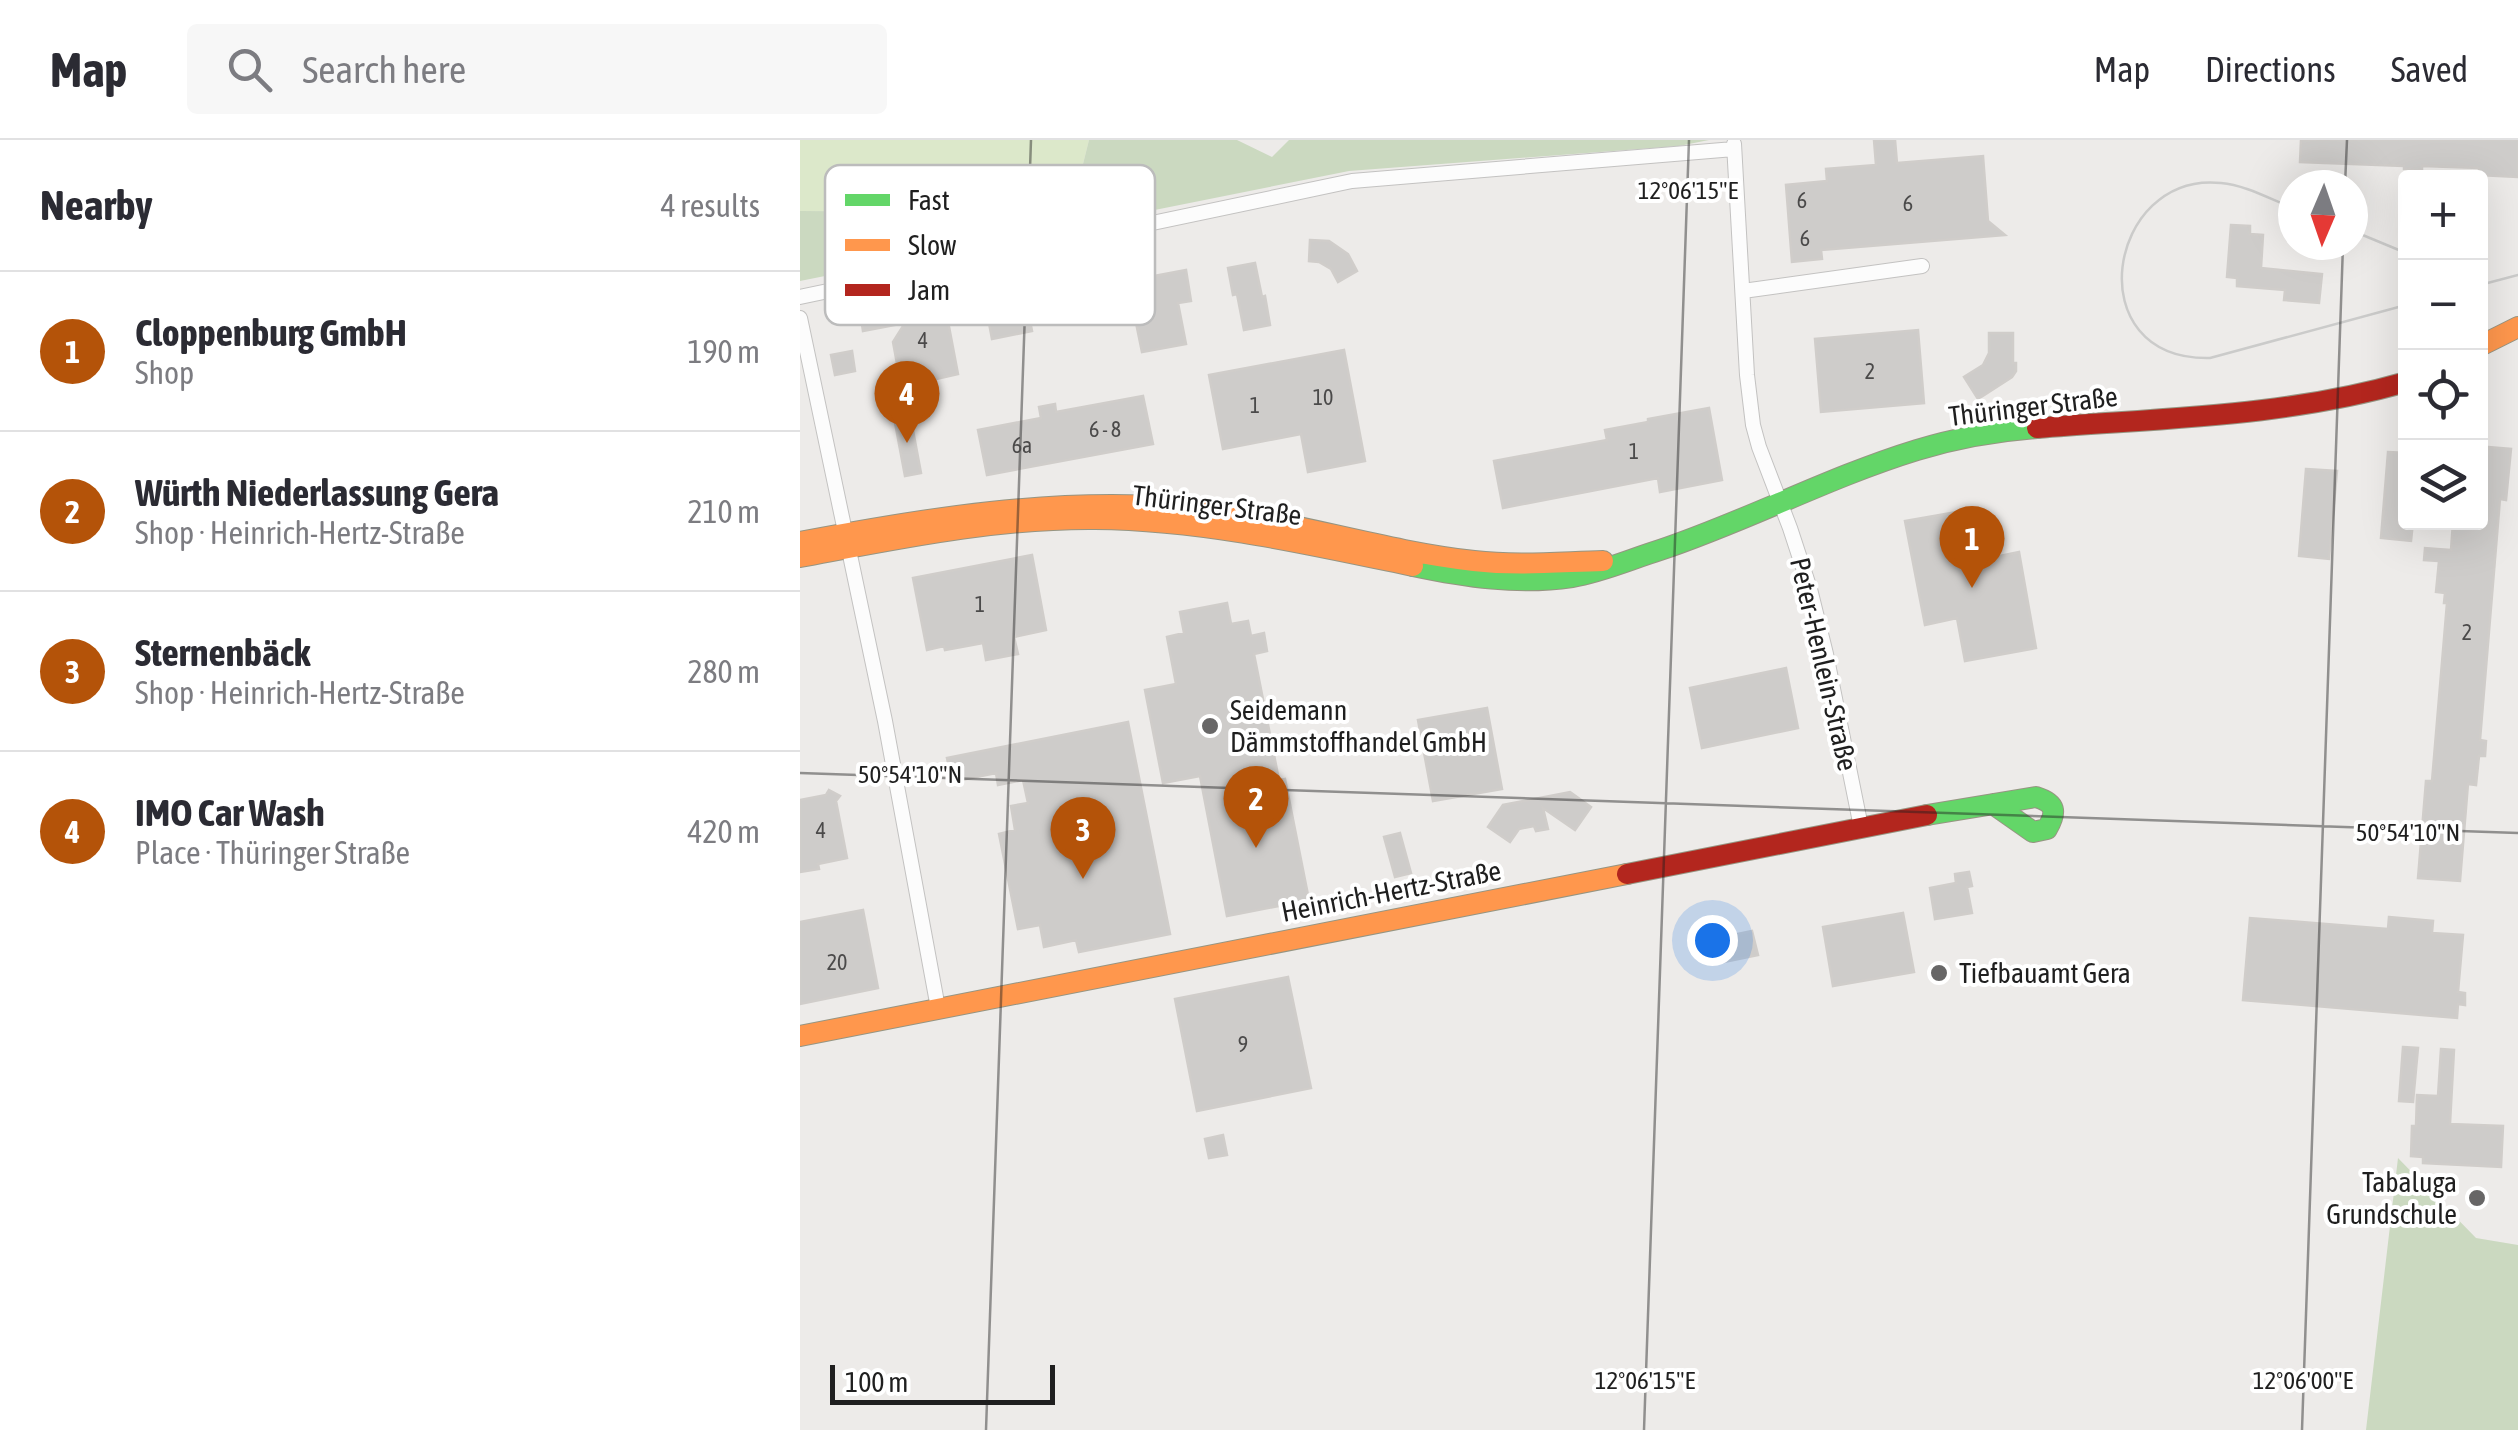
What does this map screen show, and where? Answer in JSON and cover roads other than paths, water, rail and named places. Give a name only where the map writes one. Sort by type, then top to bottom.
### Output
[{"type":"main road","points":[[2488,342],[2518,328]]},
{"type":"main road","name":"Thüringer Straße","points":[[800,557],[845,541],[970,512],[1096,504],[1230,514],[1382,551],[1494,563],[1625,562],[1682,544],[1894,457],[1960,438],[2035,428],[2313,406],[2366,396],[2398,385]]},
{"type":"main road","name":"Thüringer Straße","points":[[800,542],[845,541]]},
{"type":"main road","name":"Heinrich-Hertz-Straße","points":[[800,1036],[1993,804]]},
{"type":"street","name":"Peter-Henlein-Straße","points":[[1734,145],[1753,425],[1810,588],[1861,827]]},
{"type":"street","points":[[1155,222],[1352,180],[1734,145]]},
{"type":"street","points":[[1743,291],[1922,266]]},
{"type":"street","points":[[800,297],[825,292]]},
{"type":"street","points":[[800,318],[884,721],[938,1008]]},
{"type":"tram line","points":[[2278,202],[2221,183],[2182,187],[2152,206],[2132,234],[2122,267],[2125,301],[2139,330],[2167,351],[2210,358],[2398,307]]},
{"type":"tram line","points":[[2368,237],[2398,250]]},
{"type":"tram line","points":[[2488,283],[2518,275]]},
{"type":"place","name":"IMO Car Wash","points":[[907,443]]},
{"type":"place","name":"Cloppenburg GmbH","points":[[1972,588]]},
{"type":"place","name":"Seidemann Dämmstoffhandel GmbH","points":[[1210,726]]},
{"type":"place","name":"Würth Niederlassung Gera","points":[[1256,848]]},
{"type":"place","name":"Sternenbäck","points":[[1083,879]]},
{"type":"place","name":"Tiefbauamt Gera","points":[[1939,973]]},
{"type":"place","name":"Tabaluga Grundschule","points":[[2477,1198]]}]
